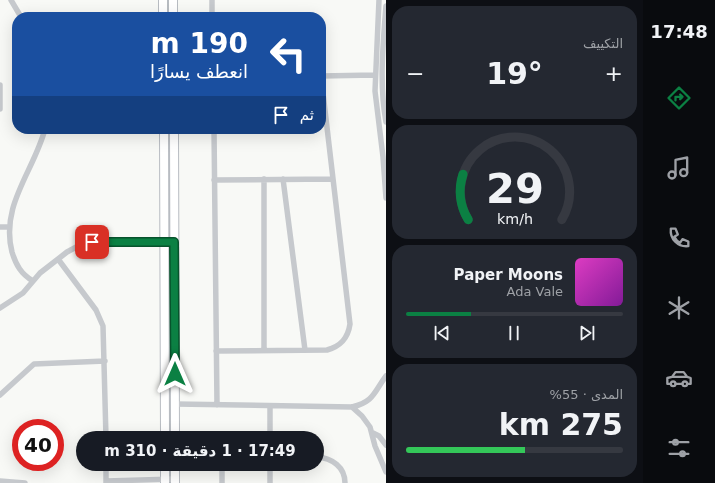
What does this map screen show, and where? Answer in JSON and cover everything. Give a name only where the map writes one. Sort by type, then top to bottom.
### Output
[{"type":"street","points":[[11,0],[18,12]]},
{"type":"street","points":[[163,0],[163,12]]},
{"type":"street","points":[[173,0],[173,12]]},
{"type":"street","points":[[212,0],[212,12]]},
{"type":"street","points":[[379,0],[375,74],[377,118],[384,157],[386,198]]},
{"type":"street","points":[[386,6],[382,63],[382,90],[386,122]]},
{"type":"street","points":[[326,76],[375,74]]},
{"type":"street","points":[[0,85],[0,109]]},
{"type":"street","points":[[33,281],[27,278],[17,266],[12,249],[9,227],[14,199],[35,158],[43,134]]},
{"type":"street","points":[[164,134],[165,431]]},
{"type":"street","points":[[174,134],[175,431]]},
{"type":"street","points":[[214,134],[217,405]]},
{"type":"street","points":[[216,351],[327,350],[334,348],[346,338],[350,324],[333,179],[325,134]]},
{"type":"street","points":[[264,179],[264,350]]},
{"type":"street","points":[[283,179],[305,350]]},
{"type":"street","points":[[214,180],[333,179]]},
{"type":"street","points":[[0,227],[9,227]]},
{"type":"street","points":[[0,308],[23,293],[40,273],[71,249],[88,243],[174,242]]},
{"type":"street","points":[[58,259],[100,318],[105,335],[106,431]]},
{"type":"street","points":[[0,395],[34,364],[105,361]]},
{"type":"street","points":[[175,404],[352,408],[365,403],[380,388],[386,376]]},
{"type":"street","points":[[380,388],[386,386]]},
{"type":"street","points":[[270,406],[270,431]]},
{"type":"street","points":[[352,408],[362,416],[373,433],[375,446],[386,472]]},
{"type":"street","points":[[373,433],[379,436],[386,445]]},
{"type":"street","points":[[324,458],[329,459],[337,464],[342,471],[345,483]]},
{"type":"street","points":[[106,471],[106,482],[175,481]]},
{"type":"street","points":[[222,471],[222,483]]},
{"type":"street","points":[[270,471],[270,483]]},
{"type":"street","points":[[0,481],[25,483]]},
{"type":"route","points":[[92,242],[174,242],[175,374]]}]
